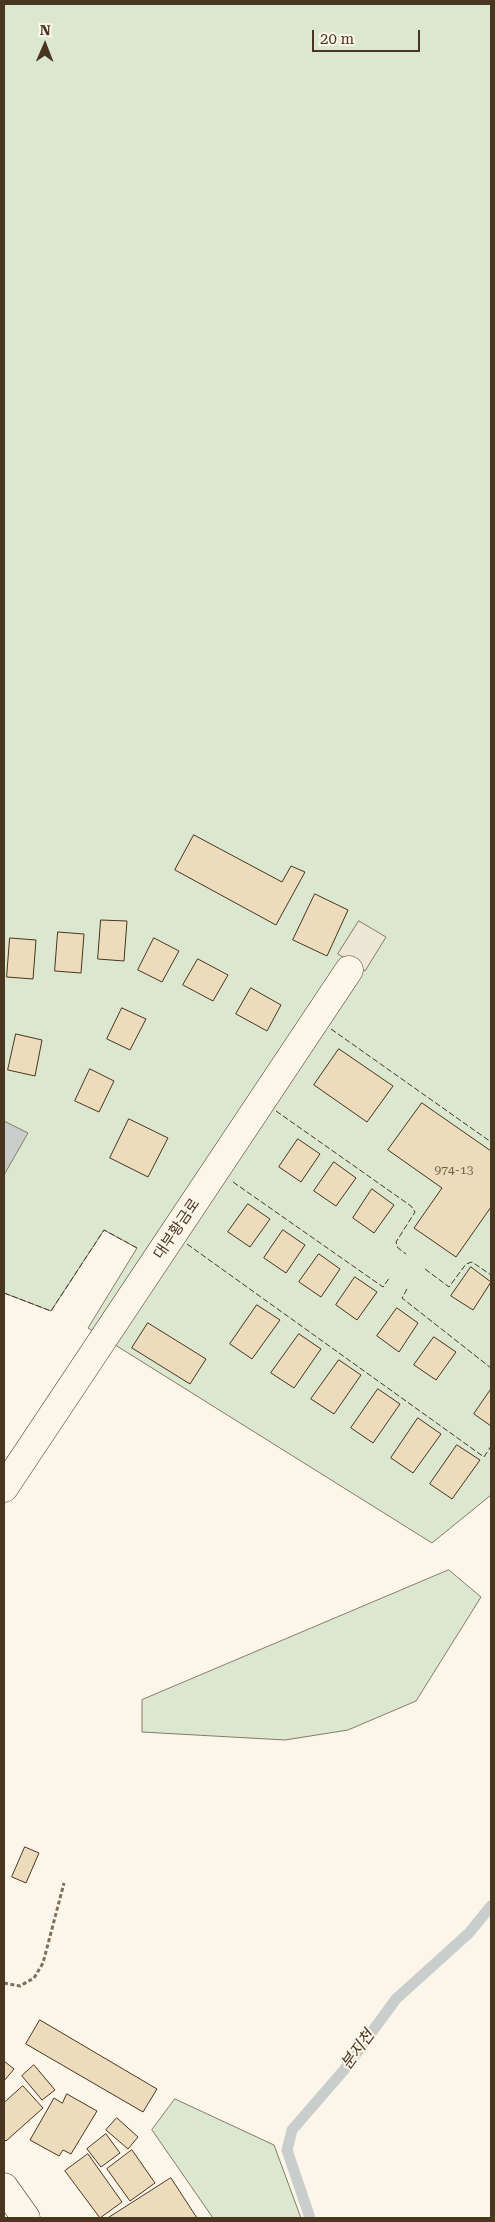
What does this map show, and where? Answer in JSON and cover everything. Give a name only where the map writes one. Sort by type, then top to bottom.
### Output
[{"type":"main road","name":"대부황금로","points":[[4,1488],[349,970]]},
{"type":"main road","points":[[4,2187],[26,2218]]},
{"type":"path","points":[[4,1983],[20,1986],[34,1978],[43,1963],[64,1883]]},
{"type":"green space","points":[[4,4],[491,4],[491,1495],[432,1543],[88,1328],[137,1248],[104,1230],[51,1311],[4,1293]]},
{"type":"green space","points":[[449,1570],[481,1597],[416,1701],[348,1730],[285,1740],[142,1732],[142,1700]]},
{"type":"green space","points":[[175,2099],[274,2145],[301,2218],[213,2218],[152,2130]]},
{"type":"shaded area","points":[[359,921],[386,937],[365,971],[338,954]]},
{"type":"shaded area","points":[[4,1121],[28,1133],[4,1175]]},
{"type":"building","points":[[194,835],[282,882],[291,866],[305,872],[276,925],[175,870]]},
{"type":"building","points":[[315,894],[348,910],[327,956],[293,940]]},
{"type":"building","points":[[101,920],[127,921],[124,961],[98,959]]},
{"type":"building","points":[[58,932],[84,934],[81,973],[55,971]]},
{"type":"building","points":[[10,938],[36,940],[33,979],[7,977]]},
{"type":"building","points":[[154,938],[179,951],[162,982],[138,970]]},
{"type":"building","points":[[198,959],[228,975],[213,1001],[183,985]]},
{"type":"building","points":[[251,988],[281,1005],[267,1031],[236,1014]]},
{"type":"building","points":[[122,1008],[146,1019],[130,1050],[107,1039]]},
{"type":"building","points":[[16,1034],[42,1040],[35,1076],[8,1070]]},
{"type":"building","points":[[339,1049],[393,1086],[367,1122],[314,1085]]},
{"type":"building","points":[[90,1069],[114,1081],[99,1112],[75,1101]]},
{"type":"building","points":[[422,1103],[491,1151],[491,1207],[456,1257],[414,1228],[442,1188],[388,1150]]},
{"type":"building","points":[[129,1119],[168,1138],[148,1177],[110,1158]]},
{"type":"building","points":[[298,1139],[320,1154],[301,1182],[279,1167]]},
{"type":"building","points":[[334,1162],[356,1178],[336,1206],[314,1191]]},
{"type":"building","points":[[372,1189],[394,1205],[374,1233],[353,1218]]},
{"type":"building","points":[[248,1204],[270,1219],[250,1247],[228,1232]]},
{"type":"building","points":[[283,1230],[305,1245],[286,1273],[264,1258]]},
{"type":"building","points":[[319,1254],[340,1269],[321,1297],[299,1282]]},
{"type":"building","points":[[471,1267],[491,1282],[473,1310],[451,1296]]},
{"type":"building","points":[[355,1277],[377,1292],[357,1320],[336,1305]]},
{"type":"building","points":[[257,1305],[280,1320],[252,1359],[230,1344]]},
{"type":"building","points":[[397,1308],[418,1323],[399,1352],[377,1336]]},
{"type":"building","points":[[148,1323],[206,1359],[190,1384],[132,1348]]},
{"type":"building","points":[[299,1334],[321,1349],[294,1388],[271,1373]]},
{"type":"building","points":[[434,1337],[456,1352],[436,1380],[414,1365]]},
{"type":"building","points":[[339,1360],[361,1375],[334,1414],[311,1399]]},
{"type":"building","points":[[378,1389],[400,1404],[373,1443],[351,1428]]},
{"type":"building","points":[[491,1389],[491,1426],[474,1414]]},
{"type":"building","points":[[418,1418],[441,1434],[413,1473],[391,1458]]},
{"type":"building","points":[[457,1445],[480,1460],[452,1499],[430,1484]]},
{"type":"building","points":[[25,1847],[39,1853],[26,1883],[12,1877]]},
{"type":"building","points":[[40,2020],[157,2089],[143,2112],[26,2044]]},
{"type":"building","points":[[4,2061],[14,2069],[4,2081]]},
{"type":"building","points":[[34,2065],[55,2090],[42,2100],[22,2076]]},
{"type":"building","points":[[23,2086],[43,2108],[6,2141],[4,2139],[4,2103]]},
{"type":"building","points":[[67,2094],[97,2111],[71,2154],[63,2150],[59,2156],[30,2140],[54,2098],[62,2103]]},
{"type":"building","points":[[117,2118],[138,2137],[128,2149],[106,2130]]},
{"type":"building","points":[[106,2134],[120,2153],[101,2167],[87,2149]]},
{"type":"building","points":[[132,2150],[155,2183],[130,2201],[107,2169]]},
{"type":"building","points":[[88,2154],[122,2202],[100,2218],[65,2171]]},
{"type":"building","points":[[171,2178],[197,2218],[108,2218]]},
{"type":"waterway","name":"분지천","points":[[310,2218],[287,2150],[292,2130],[344,2070],[396,1999],[469,1933],[491,1906]]},
{"type":"fence","points":[[331,1029],[491,1142]]},
{"type":"fence","points":[[276,1111],[411,1206],[415,1212],[396,1242],[398,1248],[406,1254]]},
{"type":"fence","points":[[233,1182],[383,1287],[390,1277]]},
{"type":"fence","points":[[4,1293],[51,1311],[104,1230],[137,1248]]},
{"type":"fence","points":[[187,1244],[484,1457],[491,1446]]},
{"type":"fence","points":[[425,1269],[449,1287],[466,1264],[472,1262],[491,1275]]},
{"type":"fence","points":[[407,1289],[402,1298],[491,1368]]}]
